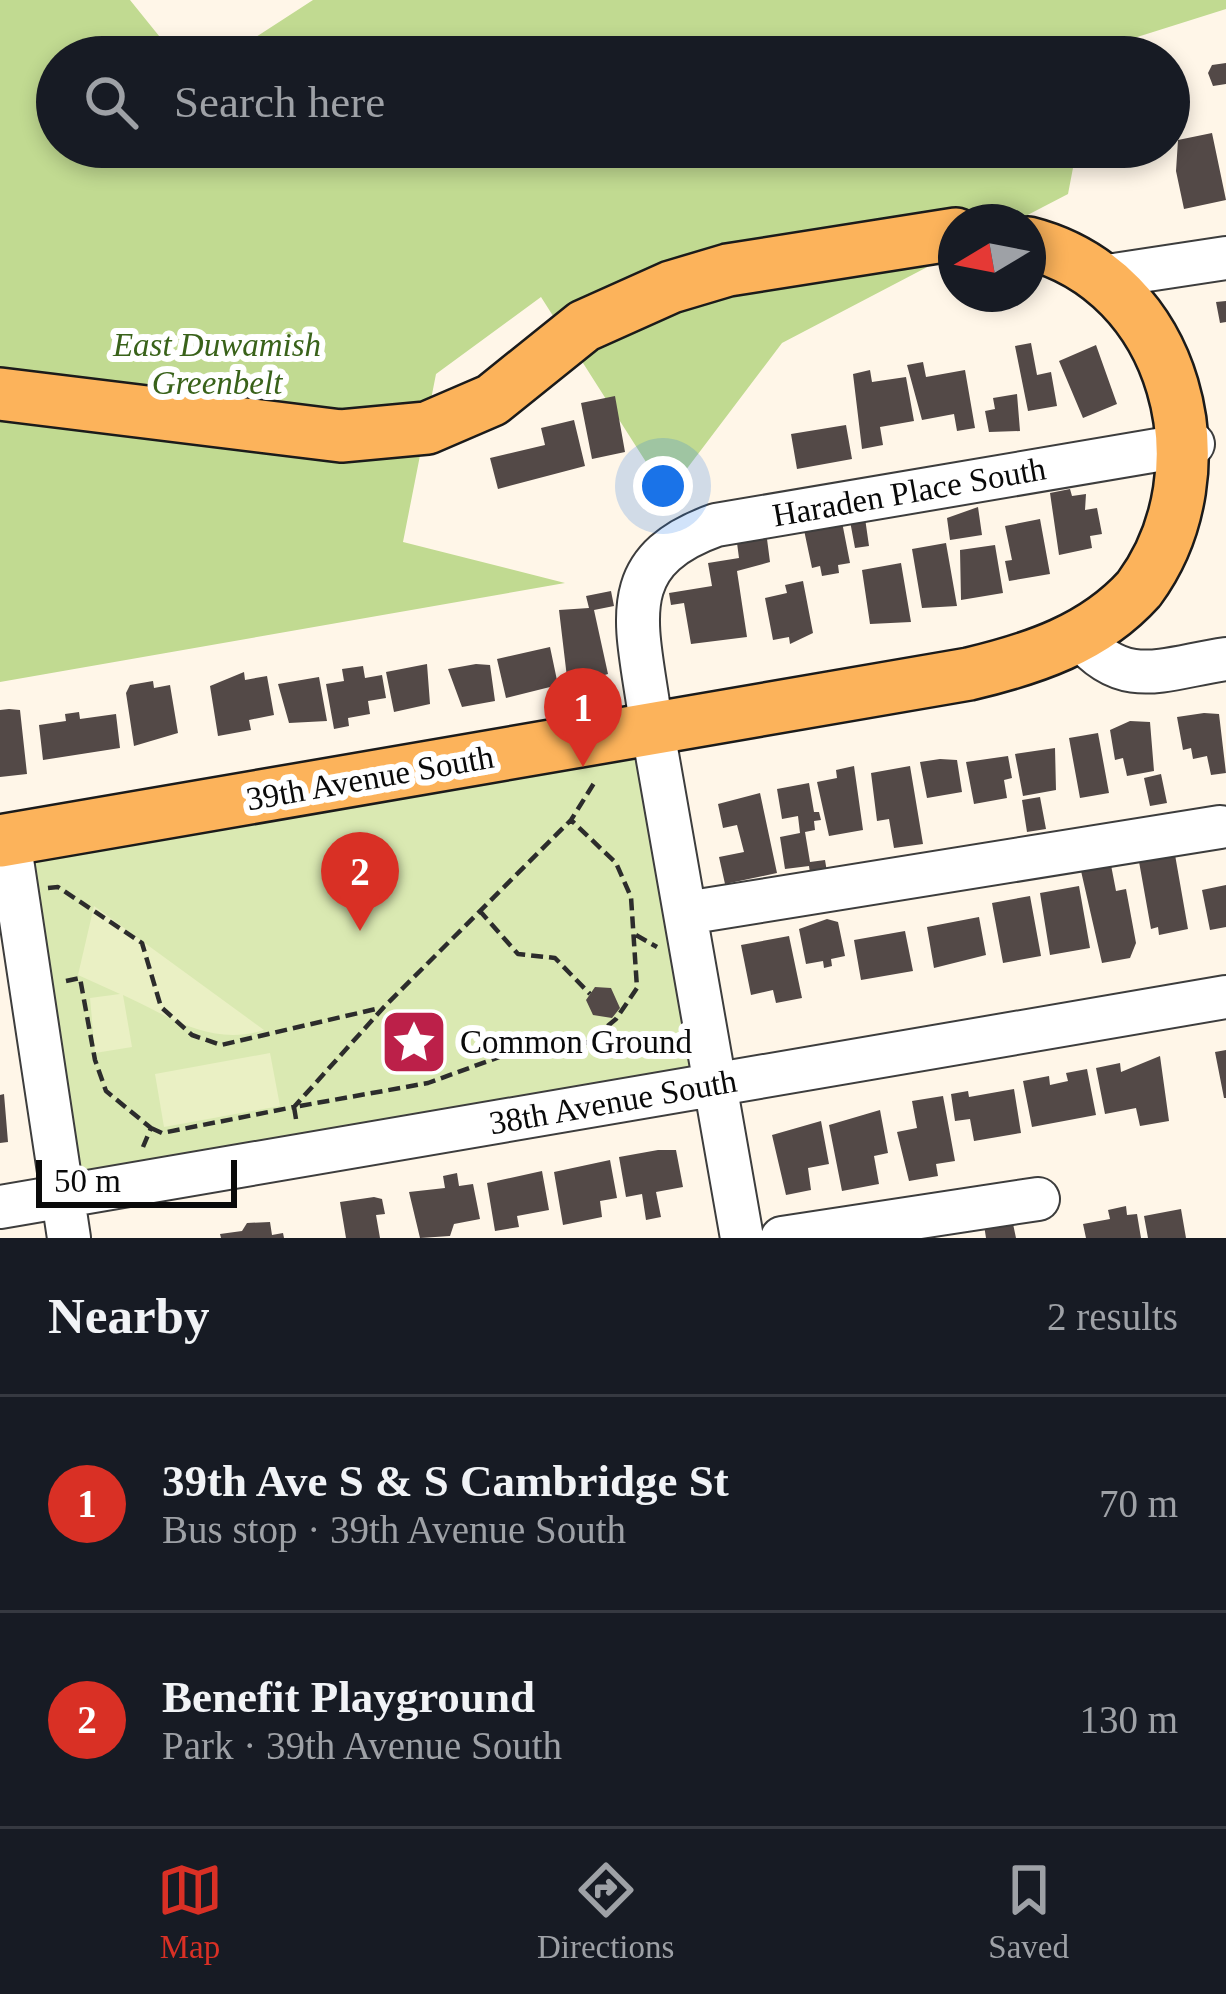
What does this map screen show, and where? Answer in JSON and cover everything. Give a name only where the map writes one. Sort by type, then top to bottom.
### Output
[{"type":"main road","points":[[0,394],[341,436],[427,428],[492,400],[584,326],[626,304],[728,270],[938,237]]},
{"type":"main road","points":[[1046,249],[1069,256],[1130,304],[1172,366],[1187,404],[1193,444]]},
{"type":"main road","name":"39th Avenue South","points":[[5,840],[654,744],[1004,666],[1080,637],[1137,591],[1162,558],[1179,519],[1193,444]]},
{"type":"street","points":[[1101,278],[1226,258]]},
{"type":"street","name":"Haraden Place South","points":[[654,744],[637,626],[644,578],[671,544],[716,525],[1193,444]]},
{"type":"street","points":[[1080,637],[1102,663],[1121,673],[1226,662]]},
{"type":"street","points":[[654,744],[742,1238]]},
{"type":"street","points":[[686,914],[1220,827]]},
{"type":"street","points":[[5,840],[18,893],[20,1028],[66,1217]]},
{"type":"street","name":"38th Avenue South","points":[[0,1208],[66,1217],[127,1186],[1226,997]]},
{"type":"street","points":[[782,1238],[1038,1198]]},
{"type":"path","points":[[294,1107],[384,1007],[571,820],[592,781],[654,744]]},
{"type":"path","points":[[80,978],[94,1060],[106,1091],[162,1133],[428,1083],[524,1048],[554,1053],[588,1042],[616,1019],[637,988],[631,897],[616,863],[571,820]]},
{"type":"path","points":[[18,893],[58,886],[142,943],[161,1007],[192,1035],[221,1045],[384,1007]]},
{"type":"path","points":[[479,910],[518,954],[555,958],[590,994]]},
{"type":"path","points":[[294,1107],[301,1156]]},
{"type":"path","points":[[127,1186],[151,1128]]},
{"type":"green space","name":"East Duwamish Greenbelt","points":[[0,0],[130,0],[159,36],[36,36],[36,168],[1073,168],[1068,194],[1046,205],[938,204],[938,261],[782,343],[667,495],[541,297],[436,374],[403,542],[565,583],[0,682]]},
{"type":"green space","points":[[313,0],[1226,0],[1226,9],[1140,36],[257,36]]},
{"type":"green space","points":[[653,724],[715,1065],[64,1177],[20,837]]},
{"type":"green space","points":[[94,906],[264,1030],[226,1035],[209,1032],[123,995],[132,1047],[95,1053],[90,998],[120,994],[78,975]]},
{"type":"green space","points":[[270,1053],[280,1106],[164,1127],[155,1074]]},
{"type":"building","points":[[1226,63],[1226,84],[1213,86],[1208,73],[1212,65]]},
{"type":"building","points":[[1212,133],[1226,200],[1184,209],[1176,168],[1190,168],[1190,138]]},
{"type":"building","points":[[1226,301],[1226,322],[1220,323],[1216,302]]},
{"type":"building","points":[[1031,343],[1037,375],[1051,372],[1057,406],[1028,411],[1015,346]]},
{"type":"building","points":[[1096,345],[1117,404],[1083,418],[1059,361]]},
{"type":"building","points":[[923,362],[926,377],[965,370],[975,428],[957,431],[954,414],[922,420],[907,365]]},
{"type":"building","points":[[870,370],[872,382],[906,377],[914,421],[880,427],[883,445],[862,449],[853,374]]},
{"type":"building","points":[[1017,394],[1020,431],[989,432],[985,411],[995,409],[993,398]]},
{"type":"building","points":[[615,396],[625,452],[592,459],[581,403]]},
{"type":"building","points":[[574,420],[585,466],[498,489],[490,458],[545,445],[541,428]]},
{"type":"building","points":[[846,425],[852,459],[797,469],[791,434]]},
{"type":"building","points":[[1070,489],[1072,496],[1086,494],[1085,510],[1097,508],[1102,534],[1090,536],[1092,548],[1059,555],[1050,493]]},
{"type":"building","points":[[978,507],[982,535],[950,540],[947,518]]},
{"type":"building","points":[[865,518],[869,546],[855,548],[850,521]]},
{"type":"building","points":[[1040,519],[1050,574],[1009,581],[1005,561],[1012,560],[1005,526]]},
{"type":"building","points":[[842,522],[850,563],[838,565],[839,573],[822,576],[820,566],[812,568],[804,530]]},
{"type":"building","points":[[767,539],[770,562],[737,571],[747,637],[691,644],[684,603],[671,605],[669,593],[712,586],[708,563],[739,558],[737,543]]},
{"type":"building","points":[[946,543],[957,606],[922,608],[912,549]]},
{"type":"building","points":[[995,545],[1003,593],[961,600],[960,550]]},
{"type":"building","points":[[901,563],[911,622],[870,624],[862,570]]},
{"type":"building","points":[[803,581],[813,633],[790,644],[789,637],[773,640],[765,598],[787,593],[785,585]]},
{"type":"building","points":[[611,591],[614,606],[594,610],[608,674],[568,686],[559,610],[589,608],[586,596]]},
{"type":"building","points":[[550,647],[558,685],[506,698],[497,659]]},
{"type":"building","points":[[427,664],[430,704],[394,712],[386,672]]},
{"type":"building","points":[[490,665],[495,701],[462,707],[448,669]]},
{"type":"building","points":[[363,666],[365,678],[382,675],[386,698],[368,701],[370,714],[348,718],[349,726],[334,729],[326,684],[344,681],[342,669]]},
{"type":"building","points":[[244,672],[245,680],[267,676],[274,715],[249,720],[251,730],[218,736],[210,686]]},
{"type":"building","points":[[319,677],[327,721],[289,723],[278,684]]},
{"type":"building","points":[[153,681],[154,688],[170,685],[178,733],[134,746],[126,693],[130,685]]},
{"type":"building","points":[[0,710],[20,710],[27,774],[0,777]]},
{"type":"building","points":[[79,712],[80,719],[116,714],[120,748],[43,760],[39,725],[66,721],[65,714]]},
{"type":"building","points":[[1219,714],[1226,773],[1211,775],[1207,756],[1193,759],[1191,748],[1183,750],[1177,717]]},
{"type":"building","points":[[1130,721],[1150,722],[1154,771],[1127,776],[1123,758],[1115,760],[1110,730]]},
{"type":"building","points":[[1098,733],[1109,793],[1080,798],[1069,738]]},
{"type":"building","points":[[1055,748],[1056,790],[1023,796],[1015,754]]},
{"type":"building","points":[[1008,756],[1012,778],[1004,780],[1007,798],[974,804],[966,762]]},
{"type":"building","points":[[957,760],[962,792],[927,798],[920,762]]},
{"type":"building","points":[[854,766],[863,830],[829,836],[817,782],[837,778],[836,770]]},
{"type":"building","points":[[910,766],[923,844],[894,848],[889,819],[877,821],[871,773]]},
{"type":"building","points":[[1161,774],[1167,803],[1150,806],[1144,778]]},
{"type":"building","points":[[809,783],[814,812],[819,812],[821,820],[814,821],[815,830],[805,832],[810,862],[825,860],[828,878],[811,880],[809,866],[785,869],[780,837],[800,833],[798,816],[782,819],[777,789]]},
{"type":"building","points":[[760,793],[777,873],[725,884],[719,857],[744,852],[737,825],[723,828],[718,804]]},
{"type":"building","points":[[1040,797],[1046,829],[1027,832],[1022,800]]},
{"type":"building","points":[[1174,849],[1188,929],[1159,935],[1158,927],[1151,929],[1138,856]]},
{"type":"building","points":[[1111,865],[1116,891],[1126,889],[1136,943],[1130,958],[1102,963],[1081,871]]},
{"type":"building","points":[[1226,885],[1226,927],[1210,930],[1202,890]]},
{"type":"building","points":[[1079,886],[1090,948],[1050,955],[1040,893]]},
{"type":"building","points":[[1030,896],[1041,956],[1003,963],[992,903]]},
{"type":"building","points":[[979,917],[986,955],[934,968],[927,927]]},
{"type":"building","points":[[827,919],[838,922],[845,956],[831,959],[832,966],[824,968],[823,961],[806,964],[799,929]]},
{"type":"building","points":[[905,931],[913,971],[861,980],[854,940]]},
{"type":"building","points":[[789,936],[802,998],[776,1003],[773,990],[751,995],[741,945]]},
{"type":"building","points":[[595,987],[611,988],[620,1008],[612,1018],[593,1015],[586,1000]]},
{"type":"building","points":[[1226,1050],[1226,1098],[1224,1098],[1215,1052]]},
{"type":"building","points":[[1160,1056],[1169,1121],[1140,1126],[1136,1108],[1105,1114],[1096,1068],[1120,1063],[1121,1072]]},
{"type":"building","points":[[1087,1069],[1096,1115],[1032,1127],[1023,1081],[1049,1076],[1050,1085],[1068,1081],[1066,1073]]},
{"type":"building","points":[[1014,1089],[1021,1133],[974,1141],[970,1119],[955,1121],[951,1094],[968,1091],[969,1097]]},
{"type":"building","points":[[4,1094],[8,1142],[0,1143],[0,1095]]},
{"type":"building","points":[[943,1096],[955,1161],[936,1164],[938,1176],[909,1181],[897,1132],[917,1128],[912,1101]]},
{"type":"building","points":[[880,1110],[888,1153],[874,1156],[879,1184],[842,1191],[829,1125]]},
{"type":"building","points":[[821,1121],[829,1164],[808,1168],[811,1190],[786,1195],[772,1135]]},
{"type":"building","points":[[676,1150],[683,1187],[656,1192],[661,1217],[646,1220],[642,1194],[626,1197],[619,1157]]},
{"type":"building","points":[[610,1160],[617,1198],[600,1201],[602,1217],[563,1225],[554,1172]]},
{"type":"building","points":[[542,1171],[549,1210],[517,1216],[519,1227],[495,1231],[487,1183]]},
{"type":"building","points":[[457,1173],[459,1186],[473,1184],[480,1219],[454,1224],[450,1236],[420,1238],[409,1192],[445,1188],[443,1176]]},
{"type":"building","points":[[382,1199],[385,1214],[376,1215],[380,1238],[346,1238],[340,1202]]},
{"type":"building","points":[[1126,1206],[1127,1215],[1137,1214],[1141,1238],[1086,1238],[1083,1224],[1110,1219],[1108,1210]]},
{"type":"building","points":[[1181,1209],[1186,1238],[1148,1238],[1144,1216]]},
{"type":"building","points":[[1012,1219],[1016,1238],[986,1238],[984,1225]]},
{"type":"building","points":[[270,1222],[272,1235],[283,1233],[284,1238],[221,1238],[220,1234],[242,1231],[247,1223]]},
{"type":"place","name":"39th Ave S & S Cambridge St","points":[[583,767]]},
{"type":"place","name":"Benefit Playground","points":[[360,931]]},
{"type":"place","name":"Common Ground","points":[[414,1042]]}]
